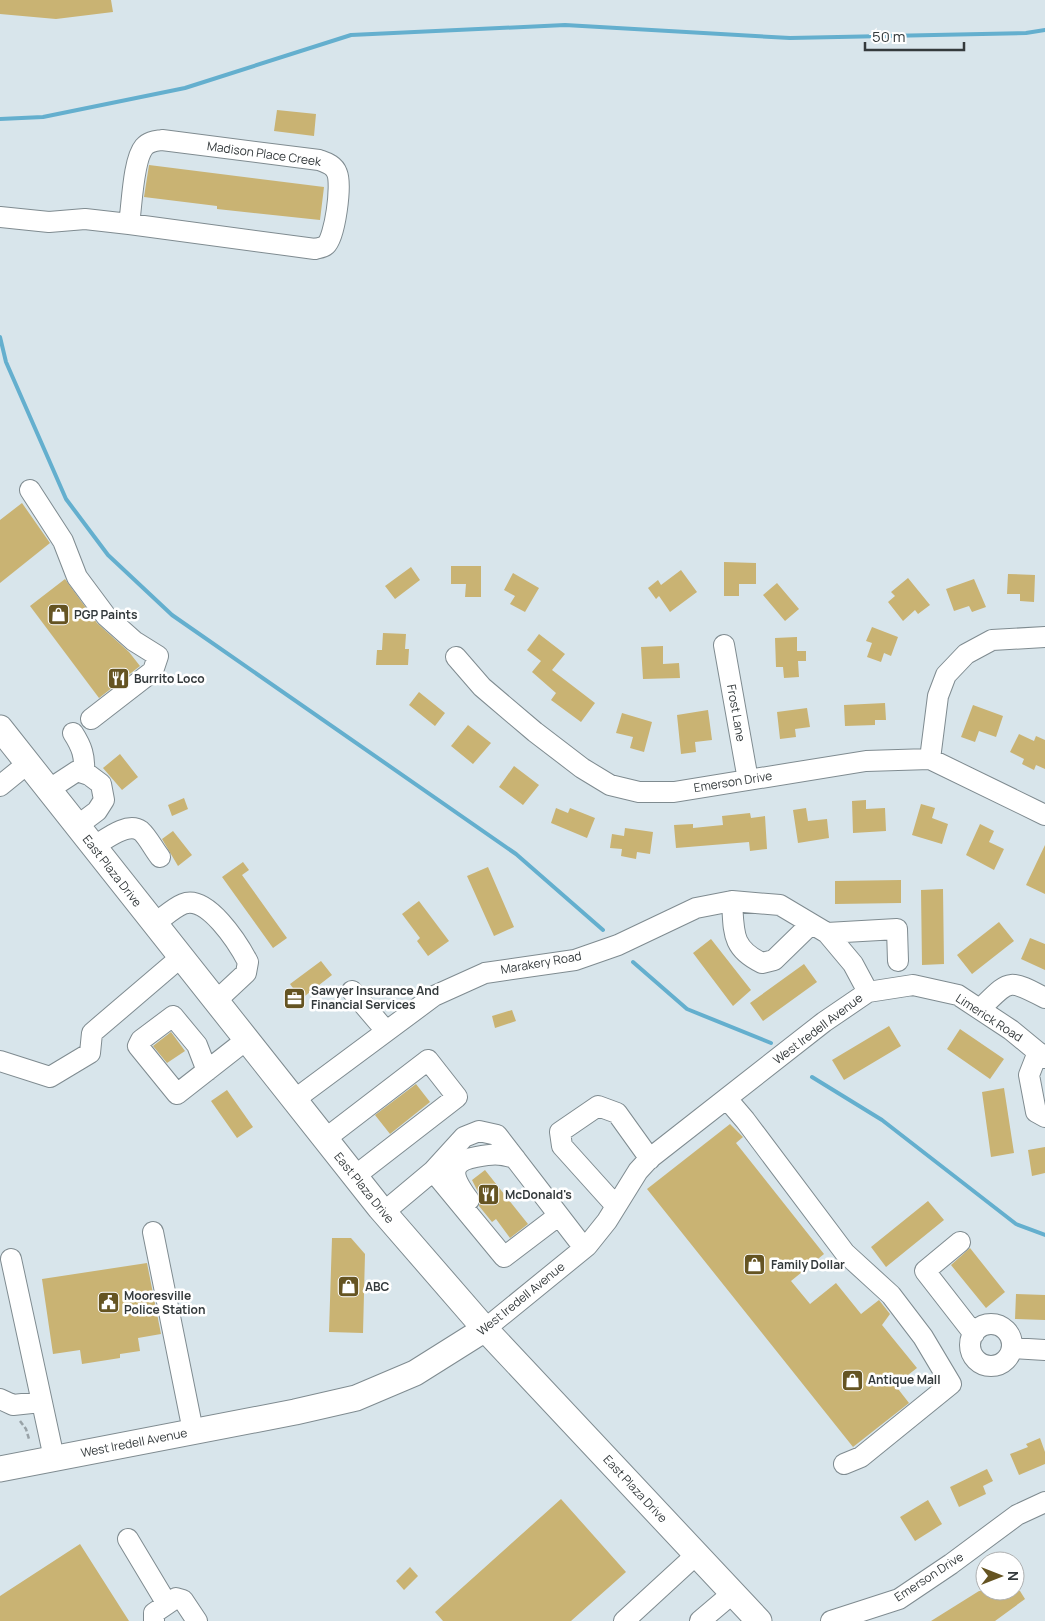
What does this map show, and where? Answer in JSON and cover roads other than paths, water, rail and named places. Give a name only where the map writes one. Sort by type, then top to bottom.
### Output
[{"type":"main road","name":"East Plaza Drive","points":[[0,728],[384,1212],[485,1329],[759,1621]]},
{"type":"main road","name":"West Iredell Avenue","points":[[0,1469],[356,1398],[415,1373],[485,1329]]},
{"type":"street","name":"Madison Place Creek","points":[[162,140],[319,160],[330,164],[337,173],[339,184],[331,237],[325,246],[315,249],[129,224],[139,155],[146,145],[152,141],[162,140]]},
{"type":"street","points":[[0,217],[49,222],[85,219],[129,224]]},
{"type":"street","points":[[30,490],[63,541],[77,577],[106,616],[134,641],[158,656],[153,671],[91,719]]},
{"type":"street","points":[[930,759],[938,696],[946,675],[966,654],[992,640],[1045,637]]},
{"type":"street","name":"Frost Lane","points":[[724,645],[748,780]]},
{"type":"street","name":"Emerson Drive","points":[[456,657],[482,687],[535,732],[582,768],[610,785],[639,792],[674,792],[866,761],[930,759],[1045,815]]},
{"type":"street","points":[[73,733],[82,747],[85,761],[84,773]]},
{"type":"street","points":[[0,786],[27,764]]},
{"type":"street","points":[[48,790],[77,771],[84,773],[101,784],[104,800],[97,811],[77,826]]},
{"type":"street","points":[[93,847],[124,830],[133,828],[141,831],[160,857]]},
{"type":"street","points":[[732,901],[734,937],[750,957],[762,963],[774,960],[819,928],[897,929],[898,961]]},
{"type":"street","name":"Marakery Road","points":[[294,1100],[434,996],[485,973],[575,960],[618,945],[696,908],[732,901],[780,905],[819,928],[853,964],[868,992]]},
{"type":"street","points":[[154,924],[183,904],[197,902],[208,908],[243,951],[248,962],[246,973],[216,1001]]},
{"type":"street","points":[[0,1061],[50,1077],[90,1054],[92,1033],[180,957]]},
{"type":"street","points":[[980,1009],[1008,984],[1018,984],[1045,998]]},
{"type":"street","name":"Limerick Road","points":[[868,992],[913,985],[958,995],[1011,1030],[1042,1055]]},
{"type":"street","points":[[352,991],[386,1031]]},
{"type":"street","name":"West Iredell Avenue","points":[[485,1329],[584,1248],[616,1206],[638,1171],[650,1159],[824,1022],[868,992]]},
{"type":"street","points":[[207,1071],[246,1040]]},
{"type":"street","points":[[1042,1055],[1029,1075],[1036,1112],[1045,1117]]},
{"type":"street","points":[[325,1139],[428,1060],[457,1097],[355,1176]]},
{"type":"street","points":[[727,1099],[845,1253],[891,1295],[924,1337],[951,1384],[861,1457],[844,1464]]},
{"type":"street","points":[[616,1206],[562,1146],[560,1132],[598,1106],[617,1113],[650,1159]]},
{"type":"street","points":[[384,1212],[433,1171],[464,1137],[479,1131],[497,1135],[506,1156],[584,1248]]},
{"type":"street","points":[[506,1156],[462,1160],[457,1165],[455,1174],[458,1184],[510,1252]]},
{"type":"street","points":[[433,1171],[504,1257],[558,1216]]},
{"type":"street","points":[[153,1232],[193,1431]]},
{"type":"street","points":[[960,1242],[925,1271],[974,1334]]},
{"type":"street","points":[[11,1259],[54,1458]]},
{"type":"street","points":[[986,1325],[1002,1327],[1012,1340],[1012,1348],[1003,1362],[996,1365],[980,1363],[971,1350],[974,1334],[986,1325]]},
{"type":"street","points":[[1012,1348],[1045,1350]]},
{"type":"street","points":[[0,1399],[13,1405],[42,1402]]},
{"type":"street","name":"Emerson Drive","points":[[831,1621],[899,1599],[951,1564],[1017,1515],[1045,1502]]},
{"type":"street","points":[[128,1539],[167,1604]]},
{"type":"street","points":[[624,1621],[697,1554]]},
{"type":"street","points":[[700,1621],[711,1614],[733,1593]]},
{"type":"street","points":[[154,1621],[154,1613],[176,1598],[183,1600],[197,1621]]},
{"type":"waterway","points":[[0,119],[43,117],[185,88],[351,35],[565,25],[790,38],[1026,33],[1045,30]]},
{"type":"waterway","points":[[0,337],[6,362],[66,499],[108,555],[172,615],[516,854],[603,930]]},
{"type":"waterway","points":[[633,962],[687,1009],[771,1043]]},
{"type":"waterway","points":[[812,1077],[882,1120],[1016,1224],[1045,1235]]},
{"type":"place","name":"PGP Paints","points":[[58,615]]},
{"type":"place","name":"Burrito Loco","points":[[118,679]]},
{"type":"place","name":"Sawyer Insurance And Financial Services","points":[[295,998]]},
{"type":"place","name":"McDonald's","points":[[489,1195]]},
{"type":"place","name":"Family Dollar","points":[[755,1265]]},
{"type":"place","name":"ABC","points":[[349,1287]]},
{"type":"place","name":"Mooresville Police Station","points":[[108,1303]]},
{"type":"place","name":"Antique Mall","points":[[852,1380]]}]
